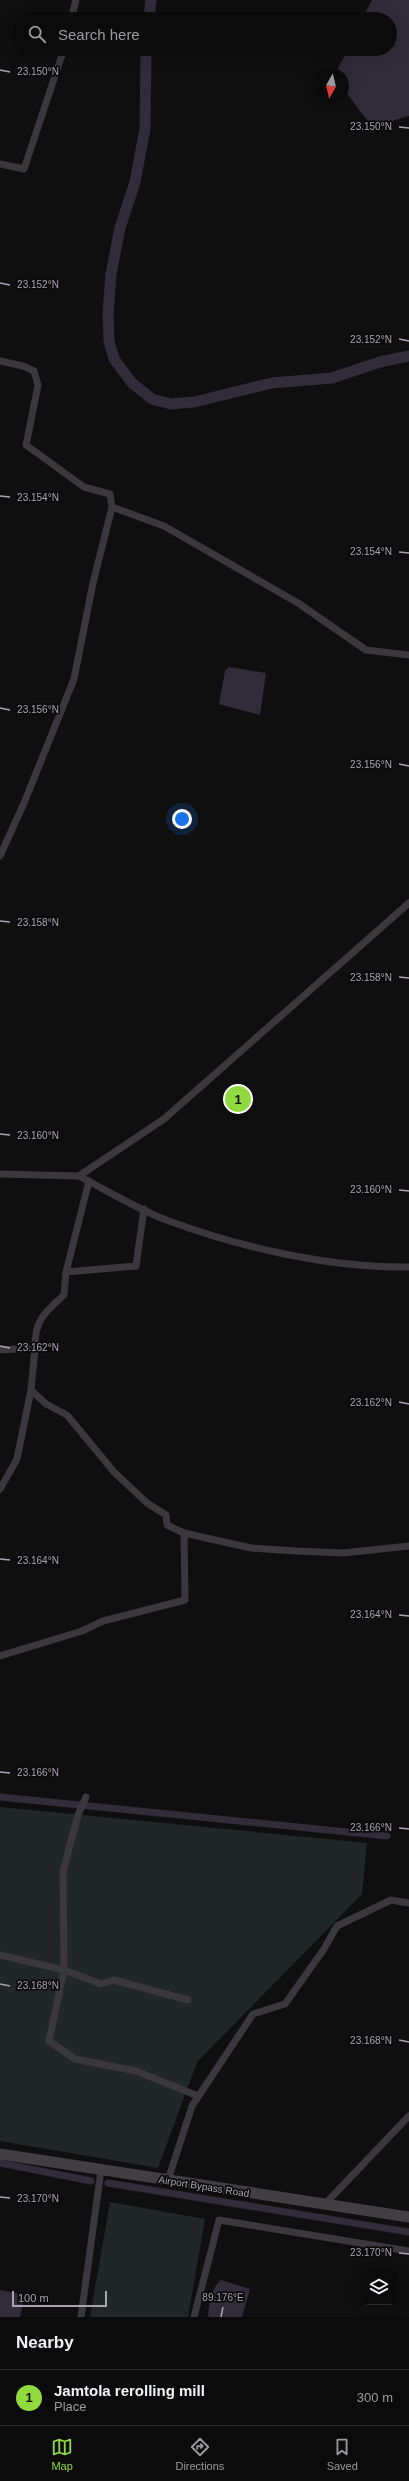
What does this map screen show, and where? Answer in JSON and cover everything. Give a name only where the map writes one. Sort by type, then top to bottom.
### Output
[{"type":"street","points":[[73,12],[76,0]]},
{"type":"street","points":[[0,164],[24,169],[62,56]]},
{"type":"street","points":[[0,360],[23,366],[34,371],[38,385],[26,445],[84,487],[110,494],[112,507],[74,679],[24,803],[0,856]]},
{"type":"street","points":[[112,507],[164,526],[298,603],[366,650],[409,655]]},
{"type":"street","points":[[79,1176],[164,1119],[409,903]]},
{"type":"street","points":[[0,1174],[79,1176],[168,1221],[259,1247],[373,1268],[409,1267]]},
{"type":"street","points":[[0,1489],[17,1459],[31,1390],[35,1348],[34,1333],[44,1313],[64,1295],[66,1272],[89,1182]]},
{"type":"street","points":[[66,1272],[136,1266],[144,1209]]},
{"type":"street","points":[[0,1350],[35,1348]]},
{"type":"street","points":[[31,1390],[46,1404],[68,1415],[114,1472],[147,1504],[166,1515],[167,1525],[184,1533],[251,1548],[296,1551],[343,1553],[409,1546]]},
{"type":"street","points":[[0,1656],[82,1631],[103,1621],[185,1600],[184,1533]]},
{"type":"street","points":[[86,1797],[78,1815],[64,1872],[64,1970],[49,2041],[75,2058],[136,2071],[198,2096]]},
{"type":"street","points":[[168,2180],[192,2106],[253,2014],[285,2004],[324,1949],[337,1926],[391,1900],[409,1903]]},
{"type":"street","points":[[0,1955],[64,1970],[101,1984],[114,1980],[188,2000]]},
{"type":"street","points":[[325,2204],[409,2116]]},
{"type":"street","name":"Airport Bypass Road","points":[[0,2154],[409,2217]]},
{"type":"street","points":[[81,2317],[100,2170]]},
{"type":"street","points":[[194,2317],[219,2220],[409,2251]]},
{"type":"shaded area","points":[[372,0],[409,0],[409,116],[372,127],[349,96],[349,68],[338,68],[344,56],[397,56],[397,12],[366,12]]},
{"type":"shaded area","points":[[229,667],[266,673],[260,715],[219,704],[225,671]]},
{"type":"shaded area","points":[[0,1807],[367,1843],[362,1894],[197,2062],[158,2168],[0,2141]]},
{"type":"shaded area","points":[[110,2202],[205,2219],[188,2317],[90,2317]]},
{"type":"shaded area","points":[[221,2280],[250,2289],[242,2317],[208,2317],[213,2292]]},
{"type":"shaded area","points":[[0,2290],[20,2294],[23,2303],[20,2317],[0,2317]]},
{"type":"waterway","points":[[150,12],[151,0]]},
{"type":"waterway","points":[[146,56],[145,129],[135,182],[120,228],[111,274],[108,313],[109,341],[114,359],[132,383],[152,399],[171,404],[194,402],[272,383],[332,378],[380,362],[409,356]]},
{"type":"waterway","points":[[0,1797],[387,1836]]},
{"type":"waterway","points":[[0,2163],[91,2181]]},
{"type":"waterway","points":[[108,2183],[409,2232]]},
{"type":"place","name":"Jamtola rerolling mill","points":[[238,1099]]}]
